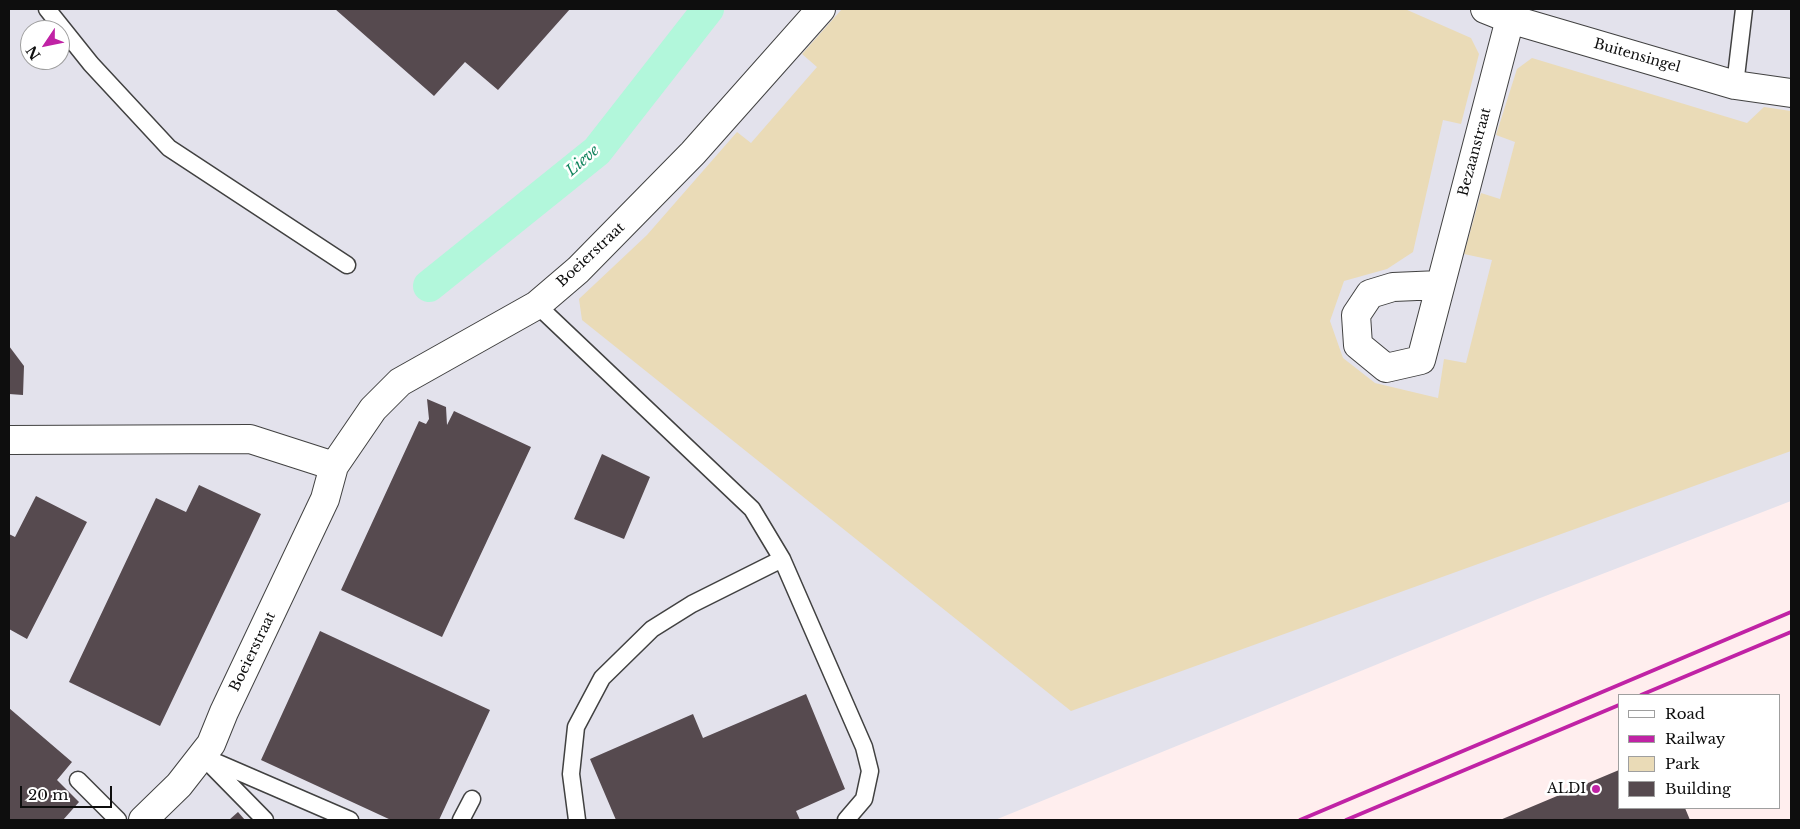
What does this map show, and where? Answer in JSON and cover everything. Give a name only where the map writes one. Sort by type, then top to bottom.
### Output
[{"type":"street","name":"Boeierstraat","points":[[144,820],[179,785],[211,744],[224,712],[325,499],[334,466],[373,409],[400,382],[537,305],[578,270],[693,153],[821,9]]},
{"type":"street","name":"Buitensingel","points":[[1497,14],[1735,85],[1791,93]]},
{"type":"street","name":"Bezaanstraat","points":[[1440,285],[1497,14]]},
{"type":"street","points":[[9,440],[250,439],[334,466]]},
{"type":"lane","points":[[47,9],[91,64],[170,148],[347,265]]},
{"type":"lane","points":[[1735,85],[1744,9]]},
{"type":"lane","points":[[537,305],[752,509],[782,559],[864,747],[870,771],[864,799],[846,820]]},
{"type":"lane","points":[[577,820],[571,774],[576,727],[602,678],[652,629],[692,604],[782,559]]},
{"type":"lane","points":[[202,756],[265,820]]},
{"type":"lane","points":[[202,756],[350,820]]},
{"type":"lane","points":[[78,780],[118,820]]},
{"type":"lane","points":[[461,820],[472,798]]},
{"type":"shaded area","points":[[9,9],[1791,9],[1791,501],[1535,600],[995,820],[9,820]]},
{"type":"green space","points":[[842,9],[1405,9],[1471,38],[1479,54],[1461,124],[1443,120],[1413,252],[1387,269],[1344,281],[1330,321],[1343,358],[1375,383],[1438,398],[1444,359],[1466,363],[1492,260],[1464,254],[1481,193],[1500,199],[1515,142],[1496,135],[1517,69],[1532,58],[1747,123],[1764,107],[1791,111],[1791,451],[1071,711],[582,320],[579,299],[647,235],[737,132],[751,143],[817,67],[802,54]]},
{"type":"building","points":[[335,9],[570,9],[498,90],[465,62],[434,96]]},
{"type":"building","points":[[9,346],[24,366],[23,395],[9,394]]},
{"type":"building","points":[[427,399],[446,407],[447,425],[454,411],[531,447],[442,637],[341,590],[419,421],[426,424],[429,419]]},
{"type":"building","points":[[602,454],[650,477],[624,539],[574,519]]},
{"type":"building","points":[[199,485],[261,514],[160,726],[69,682],[156,498],[186,512]]},
{"type":"building","points":[[36,496],[87,522],[27,639],[9,629],[9,534],[15,537]]},
{"type":"building","points":[[320,631],[490,710],[439,820],[391,820],[261,760]]},
{"type":"building","points":[[806,694],[845,789],[796,811],[800,820],[616,820],[590,759],[693,714],[703,738]]},
{"type":"building","points":[[9,708],[72,762],[57,780],[79,802],[63,820],[9,820]]},
{"type":"building","name":"ALDI","points":[[1618,770],[1618,809],[1685,809],[1690,820],[1500,820]]},
{"type":"building","points":[[238,812],[245,820],[229,820]]},
{"type":"waterway","name":"Lieve","points":[[429,286],[597,151],[708,9]]},
{"type":"railway","points":[[1300,820],[1791,612]]},
{"type":"railway","points":[[1643,694],[1791,632]]},
{"type":"railway","points":[[1346,820],[1618,705]]},
{"type":"place","name":"ALDI","points":[[1596,789]]}]
